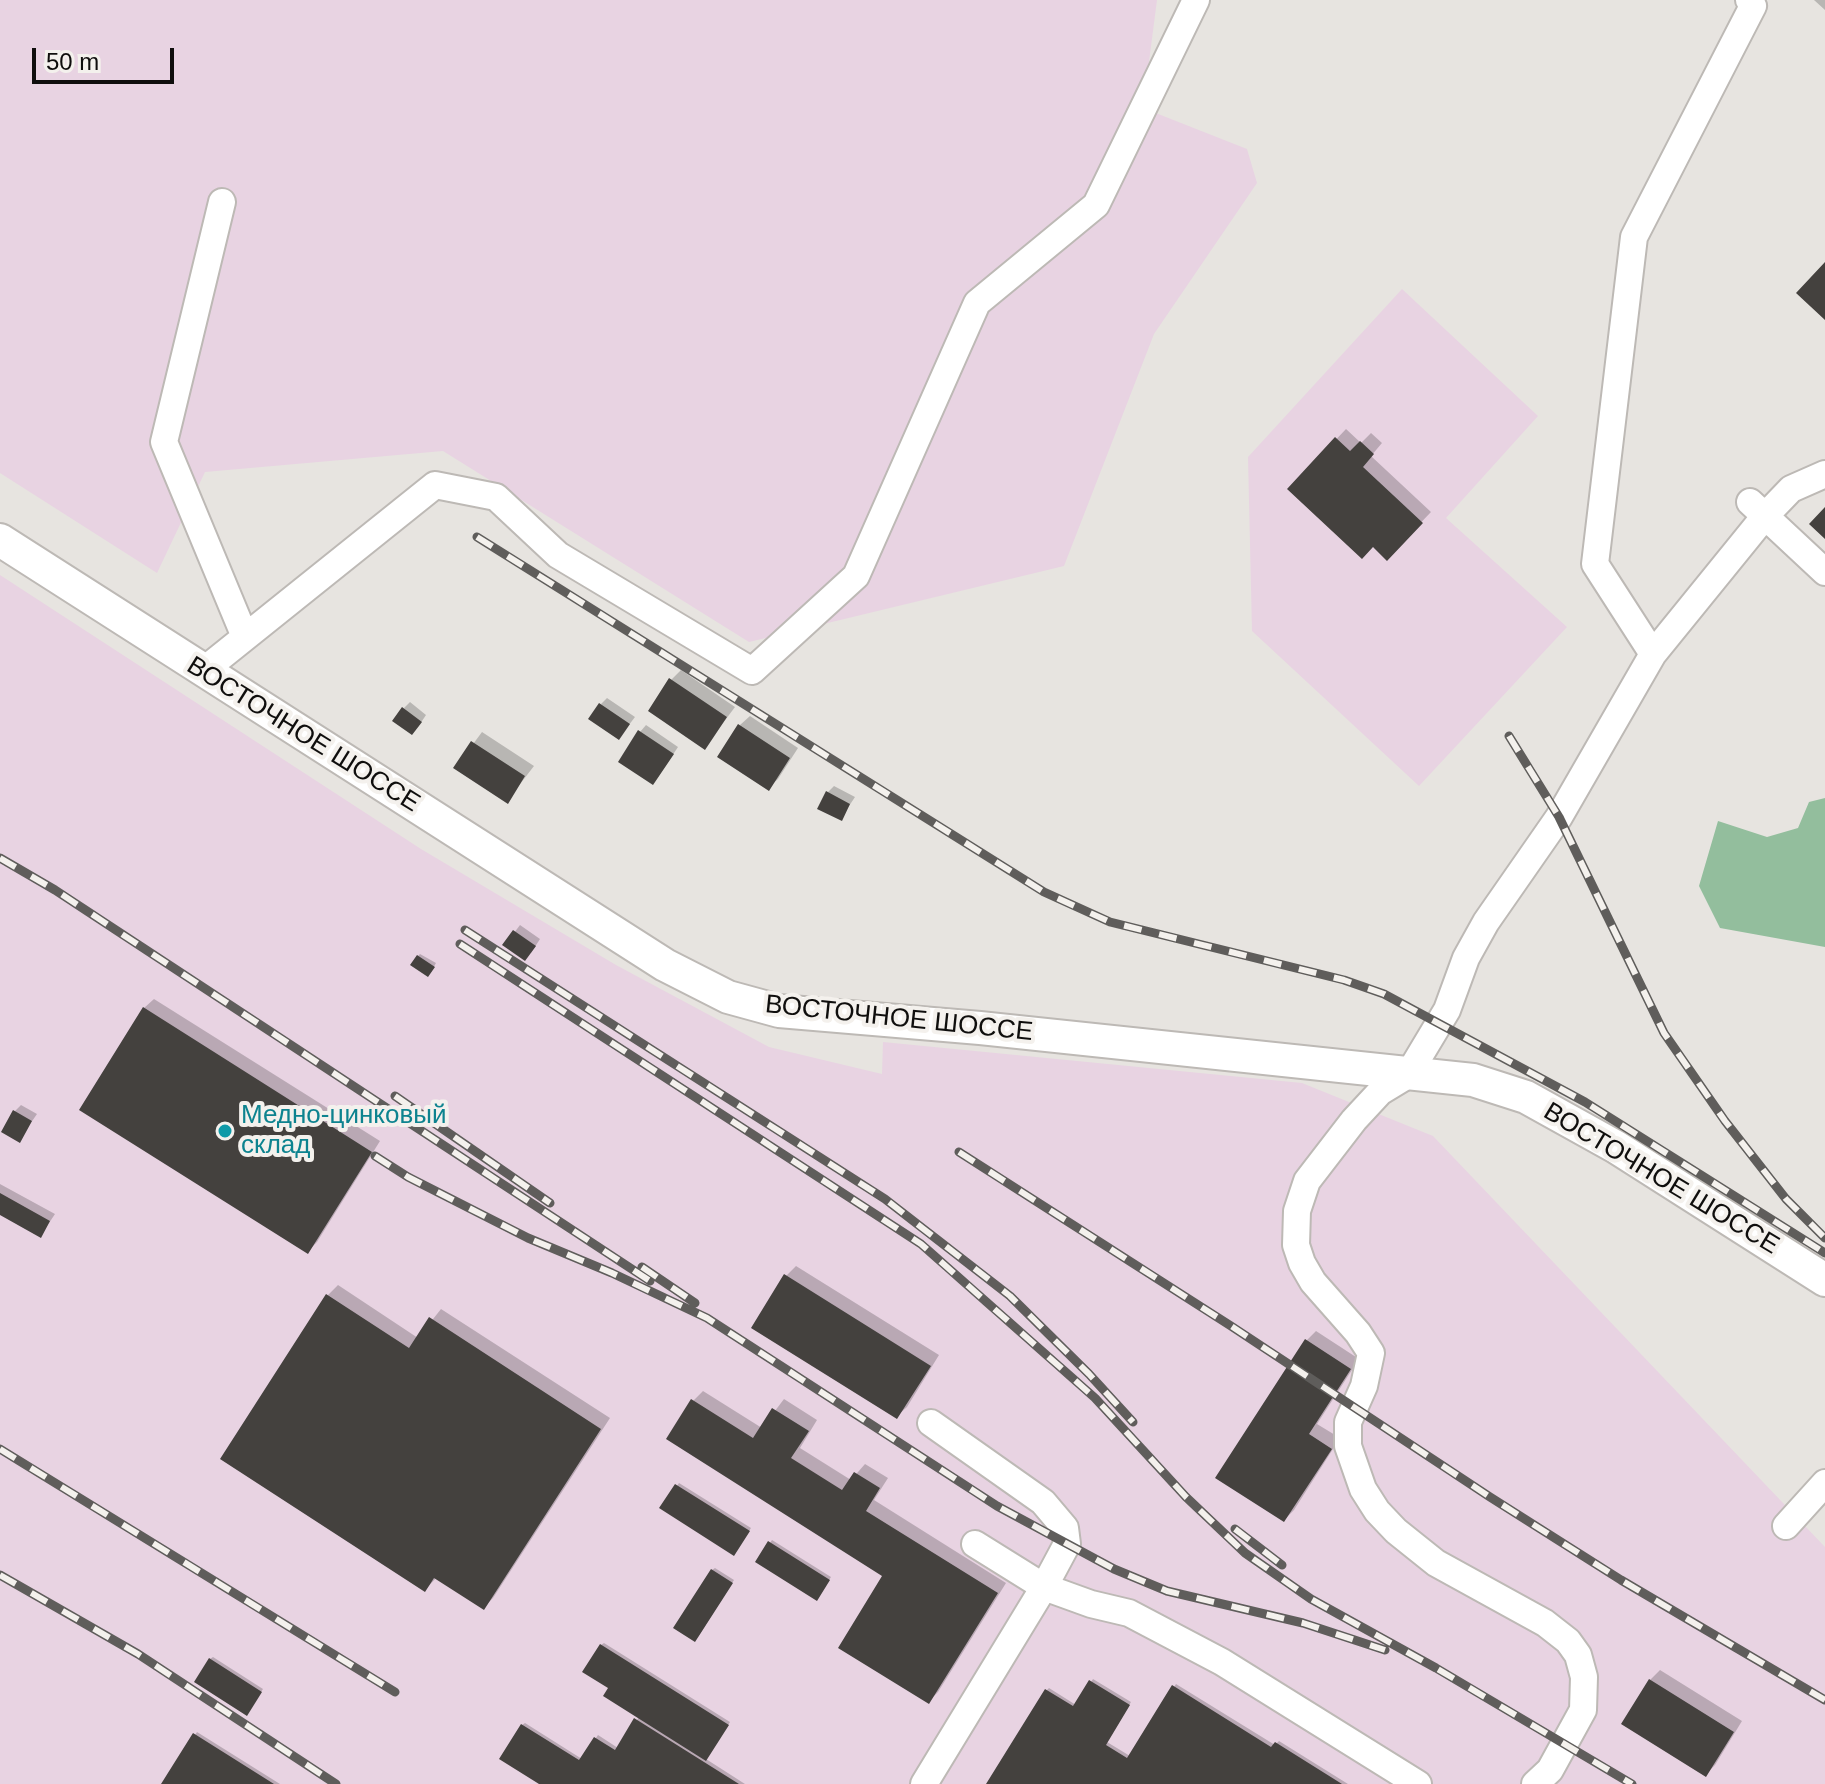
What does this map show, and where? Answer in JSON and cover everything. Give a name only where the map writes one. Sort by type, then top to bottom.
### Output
[{"type":"main road","name":"ВОСТОЧНОЕ ШОССЕ","points":[[0,540],[665,965],[728,997],[779,1011],[980,1028],[1473,1080],[1526,1097],[1616,1147],[1825,1280]]},
{"type":"lane","points":[[203,671],[435,485],[496,497],[558,555],[752,671],[856,576],[977,303],[1096,205],[1196,0]]},
{"type":"lane","points":[[1653,654],[1595,564],[1634,237],[1753,6],[1749,0]]},
{"type":"lane","points":[[222,202],[164,442],[245,637]]},
{"type":"lane","points":[[1545,1779],[1583,1710],[1584,1677],[1578,1655],[1568,1641],[1545,1623],[1436,1563],[1396,1531],[1377,1511],[1363,1489],[1348,1446],[1348,1422],[1364,1386],[1371,1353],[1358,1333],[1313,1282],[1302,1263],[1296,1245],[1297,1211],[1307,1181],[1354,1120],[1380,1092],[1408,1075],[1447,1010],[1466,958],[1486,922],[1559,817],[1653,654],[1758,509],[1791,489],[1825,474]]},
{"type":"lane","points":[[1758,509],[1825,572]]},
{"type":"lane","points":[[924,1784],[1067,1544],[1065,1528],[1043,1502],[931,1423]]},
{"type":"lane","points":[[1786,1526],[1825,1483]]},
{"type":"lane","points":[[975,1544],[1044,1587],[1091,1604],[1129,1613],[1265,1688],[1418,1784]]},
{"type":"shaded area","points":[[0,0],[1157,0],[1143,108],[1247,149],[1257,183],[1154,334],[1064,566],[749,642],[443,451],[205,472],[157,573],[0,473]]},
{"type":"shaded area","points":[[1402,289],[1538,416],[1446,518],[1567,627],[1419,786],[1252,631],[1248,457]]},
{"type":"shaded area","points":[[0,575],[421,849],[616,965],[769,1047],[882,1074],[883,1042],[1302,1083],[1433,1136],[1825,1547],[1825,1784],[0,1784]]},
{"type":"green space","points":[[1825,798],[1825,947],[1720,928],[1699,886],[1718,821],[1767,837],[1798,828],[1809,802]]},
{"type":"building","points":[[1825,262],[1825,320],[1796,293]]},
{"type":"building","points":[[1335,437],[1350,451],[1360,441],[1374,454],[1363,467],[1423,523],[1387,561],[1373,547],[1362,559],[1287,489]]},
{"type":"building","points":[[1825,507],[1825,539],[1809,524]]},
{"type":"building","points":[[669,678],[727,717],[705,750],[648,711]]},
{"type":"building","points":[[599,703],[630,724],[619,740],[588,719]]},
{"type":"building","points":[[402,707],[422,722],[412,735],[392,721]]},
{"type":"building","points":[[738,724],[790,758],[769,791],[717,757]]},
{"type":"building","points":[[638,730],[674,754],[653,785],[618,762]]},
{"type":"building","points":[[471,741],[525,776],[508,804],[453,768]]},
{"type":"building","points":[[826,791],[850,804],[842,821],[817,809]]},
{"type":"building","points":[[513,930],[536,946],[525,961],[502,945]]},
{"type":"building","points":[[417,955],[435,967],[428,977],[410,965]]},
{"type":"building","name":"Медно-цинковый склад","points":[[143,1007],[372,1152],[308,1254],[79,1110]]},
{"type":"building","points":[[13,1110],[32,1121],[20,1143],[1,1132]]},
{"type":"building","points":[[0,1193],[50,1221],[41,1238],[0,1215]]},
{"type":"building","points":[[784,1274],[931,1366],[897,1419],[751,1328]]},
{"type":"building","points":[[326,1294],[409,1348],[429,1317],[601,1429],[484,1610],[434,1578],[425,1592],[220,1459]]},
{"type":"building","points":[[1305,1339],[1351,1369],[1309,1434],[1332,1449],[1284,1522],[1215,1478]]},
{"type":"building","points":[[691,1399],[753,1438],[772,1408],[809,1431],[791,1458],[842,1490],[854,1472],[880,1488],[866,1511],[998,1593],[929,1704],[838,1648],[882,1576],[666,1439]]},
{"type":"building","points":[[675,1484],[750,1531],[734,1556],[659,1508]]},
{"type":"building","points":[[768,1541],[830,1580],[817,1601],[755,1562]]},
{"type":"building","points":[[711,1569],[733,1583],[695,1642],[673,1628]]},
{"type":"building","points":[[600,1644],[729,1725],[706,1761],[603,1696],[608,1688],[582,1672]]},
{"type":"building","points":[[209,1658],[262,1692],[247,1716],[194,1682]]},
{"type":"building","points":[[1649,1679],[1734,1732],[1706,1777],[1621,1724]]},
{"type":"building","points":[[1089,1680],[1130,1705],[1106,1745],[1127,1758],[1172,1685],[1271,1747],[1275,1742],[1342,1784],[986,1784],[1045,1689],[1073,1706]]},
{"type":"building","points":[[634,1718],[739,1784],[539,1784],[499,1759],[521,1724],[579,1760],[594,1737],[615,1750]]},
{"type":"building","points":[[193,1733],[274,1784],[161,1784]]},
{"type":"railway","points":[[477,537],[1044,892],[1110,922],[1344,980],[1384,994],[1585,1102],[1825,1253]]},
{"type":"railway","points":[[1509,736],[1559,817],[1664,1033],[1725,1121],[1786,1199],[1825,1238]]},
{"type":"railway","points":[[0,858],[55,890],[650,1281]]},
{"type":"railway","points":[[465,930],[885,1199],[1010,1296],[1133,1422]]},
{"type":"railway","points":[[460,944],[921,1244],[1095,1398],[1186,1497],[1245,1553],[1311,1599],[1436,1668],[1632,1784]]},
{"type":"railway","points":[[395,1096],[550,1203]]},
{"type":"railway","points":[[959,1152],[1621,1580],[1825,1700]]},
{"type":"railway","points":[[375,1156],[408,1177],[528,1238],[707,1318],[997,1506],[1114,1569],[1167,1591],[1303,1623],[1385,1650]]},
{"type":"railway","points":[[642,1267],[695,1303]]},
{"type":"railway","points":[[0,1449],[395,1692]]},
{"type":"railway","points":[[1235,1529],[1282,1565]]},
{"type":"railway","points":[[0,1575],[138,1654],[336,1784]]},
{"type":"place","name":"Медно-цинковый склад","points":[[225,1131]]}]
